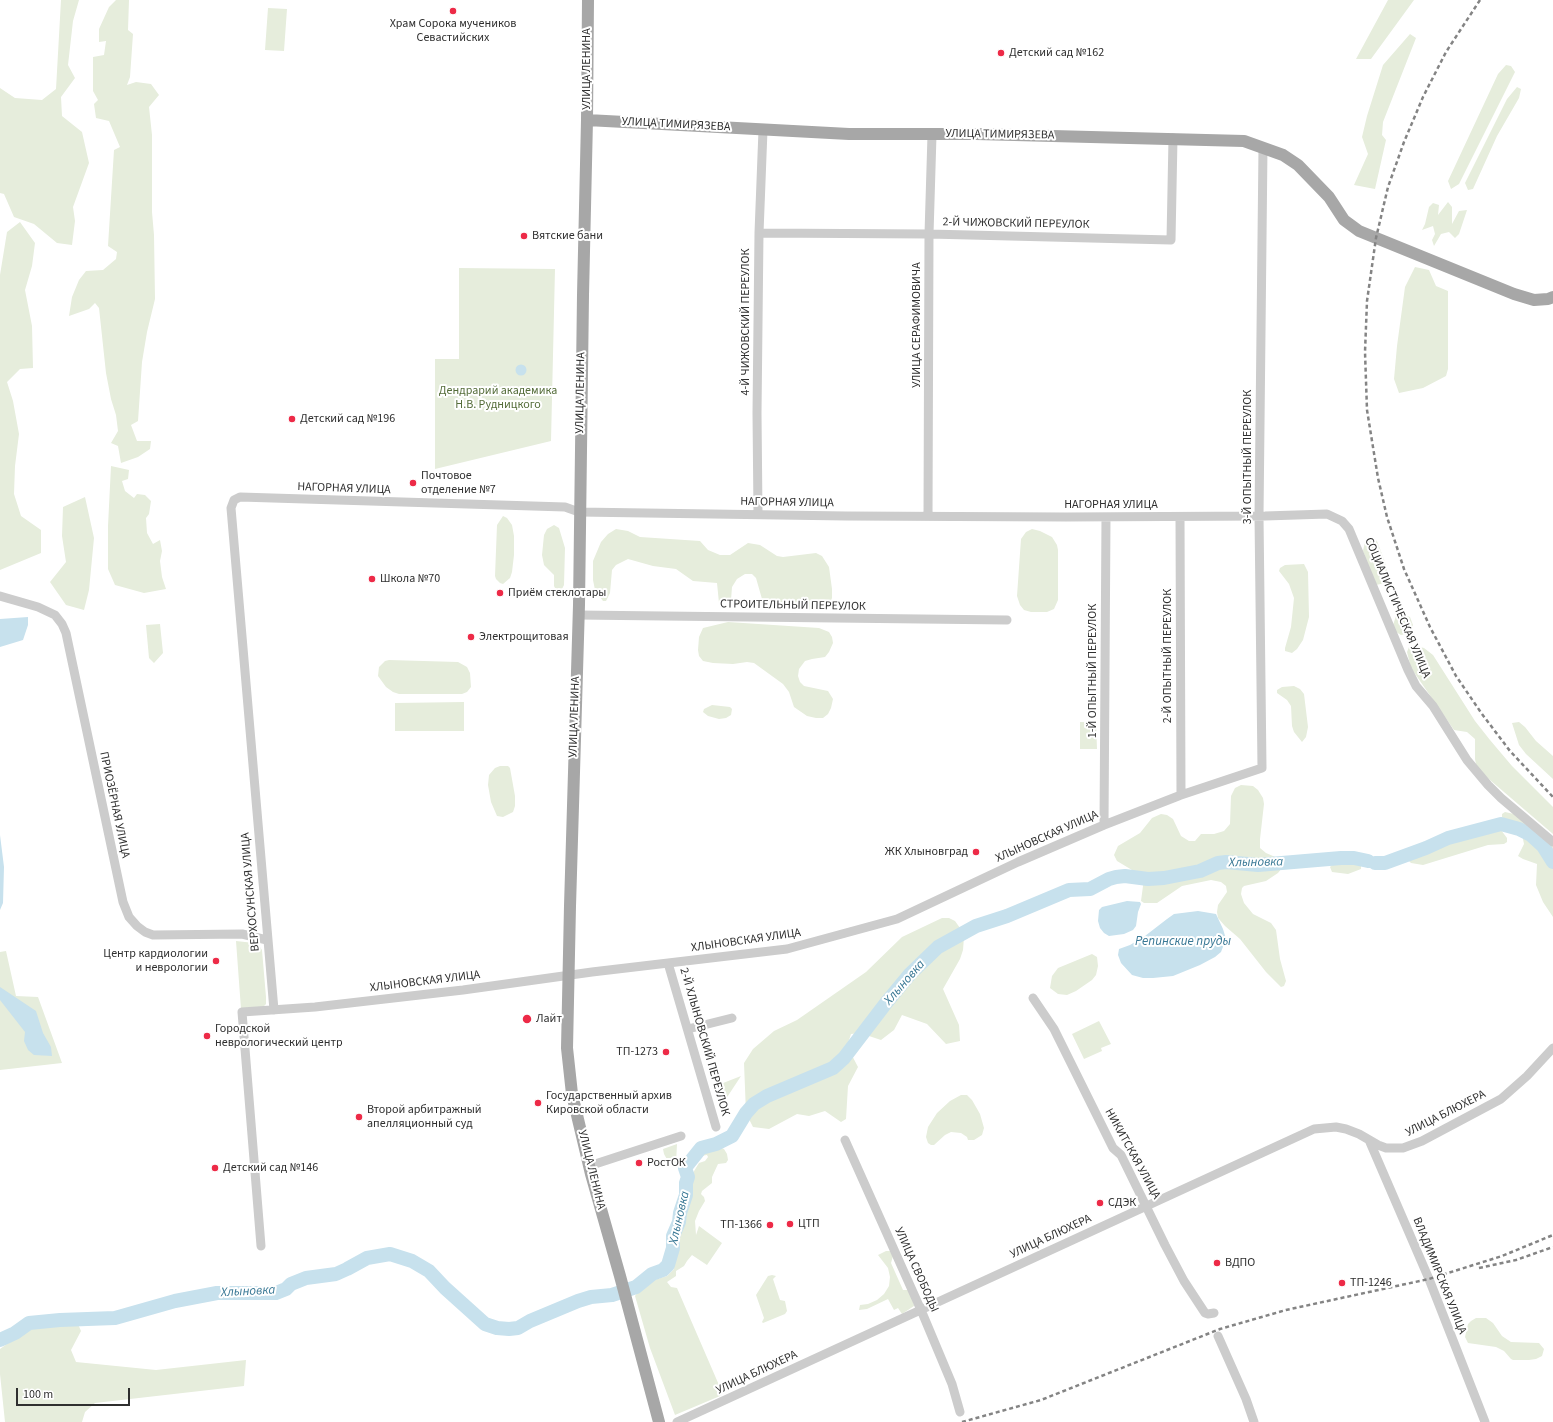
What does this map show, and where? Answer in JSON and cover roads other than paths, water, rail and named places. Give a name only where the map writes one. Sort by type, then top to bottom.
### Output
[{"type":"main road","name":"УЛИЦА ЛЕНИНА","points":[[588,0],[578,615],[567,1048],[571,1087],[589,1166],[659,1422]]},
{"type":"main road","name":"УЛИЦА ТИМИРЯЗЕВА","points":[[587,120],[849,134],[1173,138],[1244,141],[1283,155],[1298,165],[1329,198],[1344,220],[1359,231],[1514,294],[1534,300],[1553,297]]},
{"type":"street","name":"4-Й ЧИЖОВСКИЙ ПЕРЕУЛОК","points":[[758,514],[757,405],[762,130]]},
{"type":"street","name":"УЛИЦА СЕРАФИМОВИЧА","points":[[928,516],[929,234],[932,134]]},
{"type":"street","name":"2-Й ЧИЖОВСКИЙ ПЕРЕУЛОК","points":[[759,233],[929,234],[1171,240],[1173,138]]},
{"type":"street","name":"3-Й ОПЫТНЫЙ ПЕРЕУЛОК","points":[[1262,768],[1259,516],[1263,147]]},
{"type":"street","name":"НАГОРНАЯ УЛИЦА","points":[[231,508],[234,500],[240,497],[565,507],[580,512],[846,516],[1106,517],[1327,514],[1336,517],[1346,525]]},
{"type":"street","name":"ВЕРХОСУНСКАЯ УЛИЦА","points":[[231,508],[274,1010]]},
{"type":"street","name":"1-Й ОПЫТНЫЙ ПЕРЕУЛОК","points":[[1104,825],[1106,517]]},
{"type":"street","name":"2-Й ОПЫТНЫЙ ПЕРЕУЛОК","points":[[1180,517],[1181,795]]},
{"type":"street","name":"СОЦИАЛИСТИЧЕСКАЯ УЛИЦА","points":[[1346,525],[1352,535],[1416,686],[1433,706],[1474,770],[1501,798],[1553,842]]},
{"type":"street","name":"ПРИОЗЁРНАЯ УЛИЦА","points":[[0,596],[38,607],[55,615],[62,624],[66,633],[122,902],[129,917],[137,926],[145,932],[153,935],[238,934],[267,940]]},
{"type":"street","name":"СТРОИТЕЛЬНЫЙ ПЕРЕУЛОК","points":[[578,615],[1007,620]]},
{"type":"street","name":"ХЛЫНОВСКАЯ УЛИЦА","points":[[274,1010],[315,1007],[787,949],[897,919],[1018,862],[1104,825],[1181,795],[1262,768]]},
{"type":"street","name":"2-Й ХЛЫНОВСКИЙ ПЕРЕУЛОК","points":[[668,963],[716,1127]]},
{"type":"street","name":"НИКИТСКАЯ УЛИЦА","points":[[1033,998],[1054,1029],[1113,1148],[1121,1155],[1184,1281],[1205,1313],[1214,1313]]},
{"type":"street","points":[[261,1246],[242,1012],[274,1010]]},
{"type":"street","points":[[688,1029],[732,1018]]},
{"type":"street","name":"УЛИЦА БЛЮХЕРА","points":[[677,1422],[1314,1128],[1336,1127],[1346,1129],[1378,1145],[1395,1148],[1403,1148],[1422,1141],[1500,1099],[1527,1076],[1553,1048]]},
{"type":"street","points":[[589,1166],[680,1136]]},
{"type":"street","name":"УЛИЦА СВОБОДЫ","points":[[845,1140],[921,1310],[952,1384],[960,1412]]},
{"type":"street","name":"ВЛАДИМИРСКАЯ УЛИЦА","points":[[1369,1140],[1429,1279],[1484,1422]]},
{"type":"street","points":[[1218,1336],[1246,1399],[1254,1422]]},
{"type":"water","points":[[521,364],[525,366],[527,370],[525,374],[521,376],[517,374],[515,370],[517,366]]},
{"type":"water","points":[[28,617],[28,625],[23,640],[0,647],[0,619]]},
{"type":"water","points":[[0,835],[4,867],[3,903],[0,910]]},
{"type":"water","name":"Репинские пруды","points":[[1127,901],[1140,902],[1141,904],[1136,926],[1133,930],[1124,934],[1109,936],[1104,933],[1100,928],[1098,921],[1099,910],[1102,907]]},
{"type":"water","name":"Репинские пруды","points":[[1198,911],[1216,914],[1223,929],[1226,939],[1221,952],[1215,957],[1173,976],[1153,978],[1143,978],[1132,975],[1121,963],[1118,955],[1119,949],[1130,945],[1145,936],[1174,914]]},
{"type":"water","points":[[0,987],[36,1011],[43,1033],[51,1047],[52,1056],[34,1055],[28,1050],[24,1041],[25,1032],[0,1000]]},
{"type":"waterway","name":"Хлыновка","points":[[1375,863],[1385,863],[1448,838],[1501,824],[1519,829],[1531,835],[1543,846],[1553,862]]},
{"type":"waterway","name":"Хлыновка","points":[[0,1340],[15,1333],[29,1323],[115,1318],[175,1301],[217,1293],[276,1293],[286,1289],[291,1284],[306,1278],[336,1274],[367,1258],[390,1254],[412,1261],[429,1271],[445,1288],[485,1324],[497,1328],[518,1328],[530,1321],[578,1301],[591,1297],[612,1295],[636,1287],[652,1274],[663,1270],[668,1265],[673,1248],[673,1236],[679,1222],[680,1213],[686,1195],[686,1183],[688,1177],[685,1168],[701,1148],[716,1144],[732,1136],[746,1113],[754,1104],[767,1096],[833,1068],[844,1058],[910,974],[938,947],[976,926],[1007,916],[1069,890],[1090,889],[1116,877],[1125,876],[1148,879],[1164,878],[1200,871],[1218,863],[1226,862],[1258,865],[1341,858],[1354,858],[1368,861]]},
{"type":"railway","points":[[1480,0],[1446,52],[1423,97],[1404,142],[1388,187],[1376,238],[1367,301],[1365,352],[1367,410],[1378,478],[1387,517],[1404,569],[1430,627],[1456,676],[1482,714],[1510,751],[1553,797]]},
{"type":"railway","points":[[962,1422],[1041,1400],[1220,1329],[1286,1310],[1429,1279],[1502,1256],[1553,1235]]},
{"type":"railway","points":[[1479,1268],[1516,1260],[1553,1247]]},
{"type":"place","name":"Храм Сорока мучеников Севастийских","points":[[453,11]]},
{"type":"place","name":"Детский сад №162","points":[[1001,53]]},
{"type":"place","name":"Вятские бани","points":[[524,236]]},
{"type":"place","name":"Детский сад №196","points":[[292,419]]},
{"type":"place","name":"Почтовое отделение №7","points":[[413,483]]},
{"type":"place","name":"Школа №70","points":[[372,579]]},
{"type":"place","name":"Приём стеклотары","points":[[500,593]]},
{"type":"place","name":"Электрощитовая","points":[[471,637]]},
{"type":"place","name":"ЖК Хлыновград","points":[[976,852]]},
{"type":"place","name":"Центр кардиологии и неврологии","points":[[216,961]]},
{"type":"place","name":"Лайт","points":[[527,1019]]},
{"type":"place","name":"Городской неврологический центр","points":[[207,1036]]},
{"type":"place","name":"ТП-1273","points":[[666,1052]]},
{"type":"place","name":"Государственный архив Кировской области","points":[[538,1103]]},
{"type":"place","name":"Второй арбитражный апелляционный суд","points":[[359,1117]]},
{"type":"place","name":"РостОК","points":[[639,1163]]},
{"type":"place","name":"Детский сад №146","points":[[215,1168]]},
{"type":"place","name":"СДЭК","points":[[1100,1203]]},
{"type":"place","name":"ЦТП","points":[[790,1224]]},
{"type":"place","name":"ТП-1366","points":[[770,1225]]},
{"type":"place","name":"ВДПО","points":[[1217,1263]]},
{"type":"place","name":"ТП-1246","points":[[1342,1283]]},
{"type":"park label","name":"Дендрарий академика Н.В. Рудницкого","points":[[498,398]]}]
